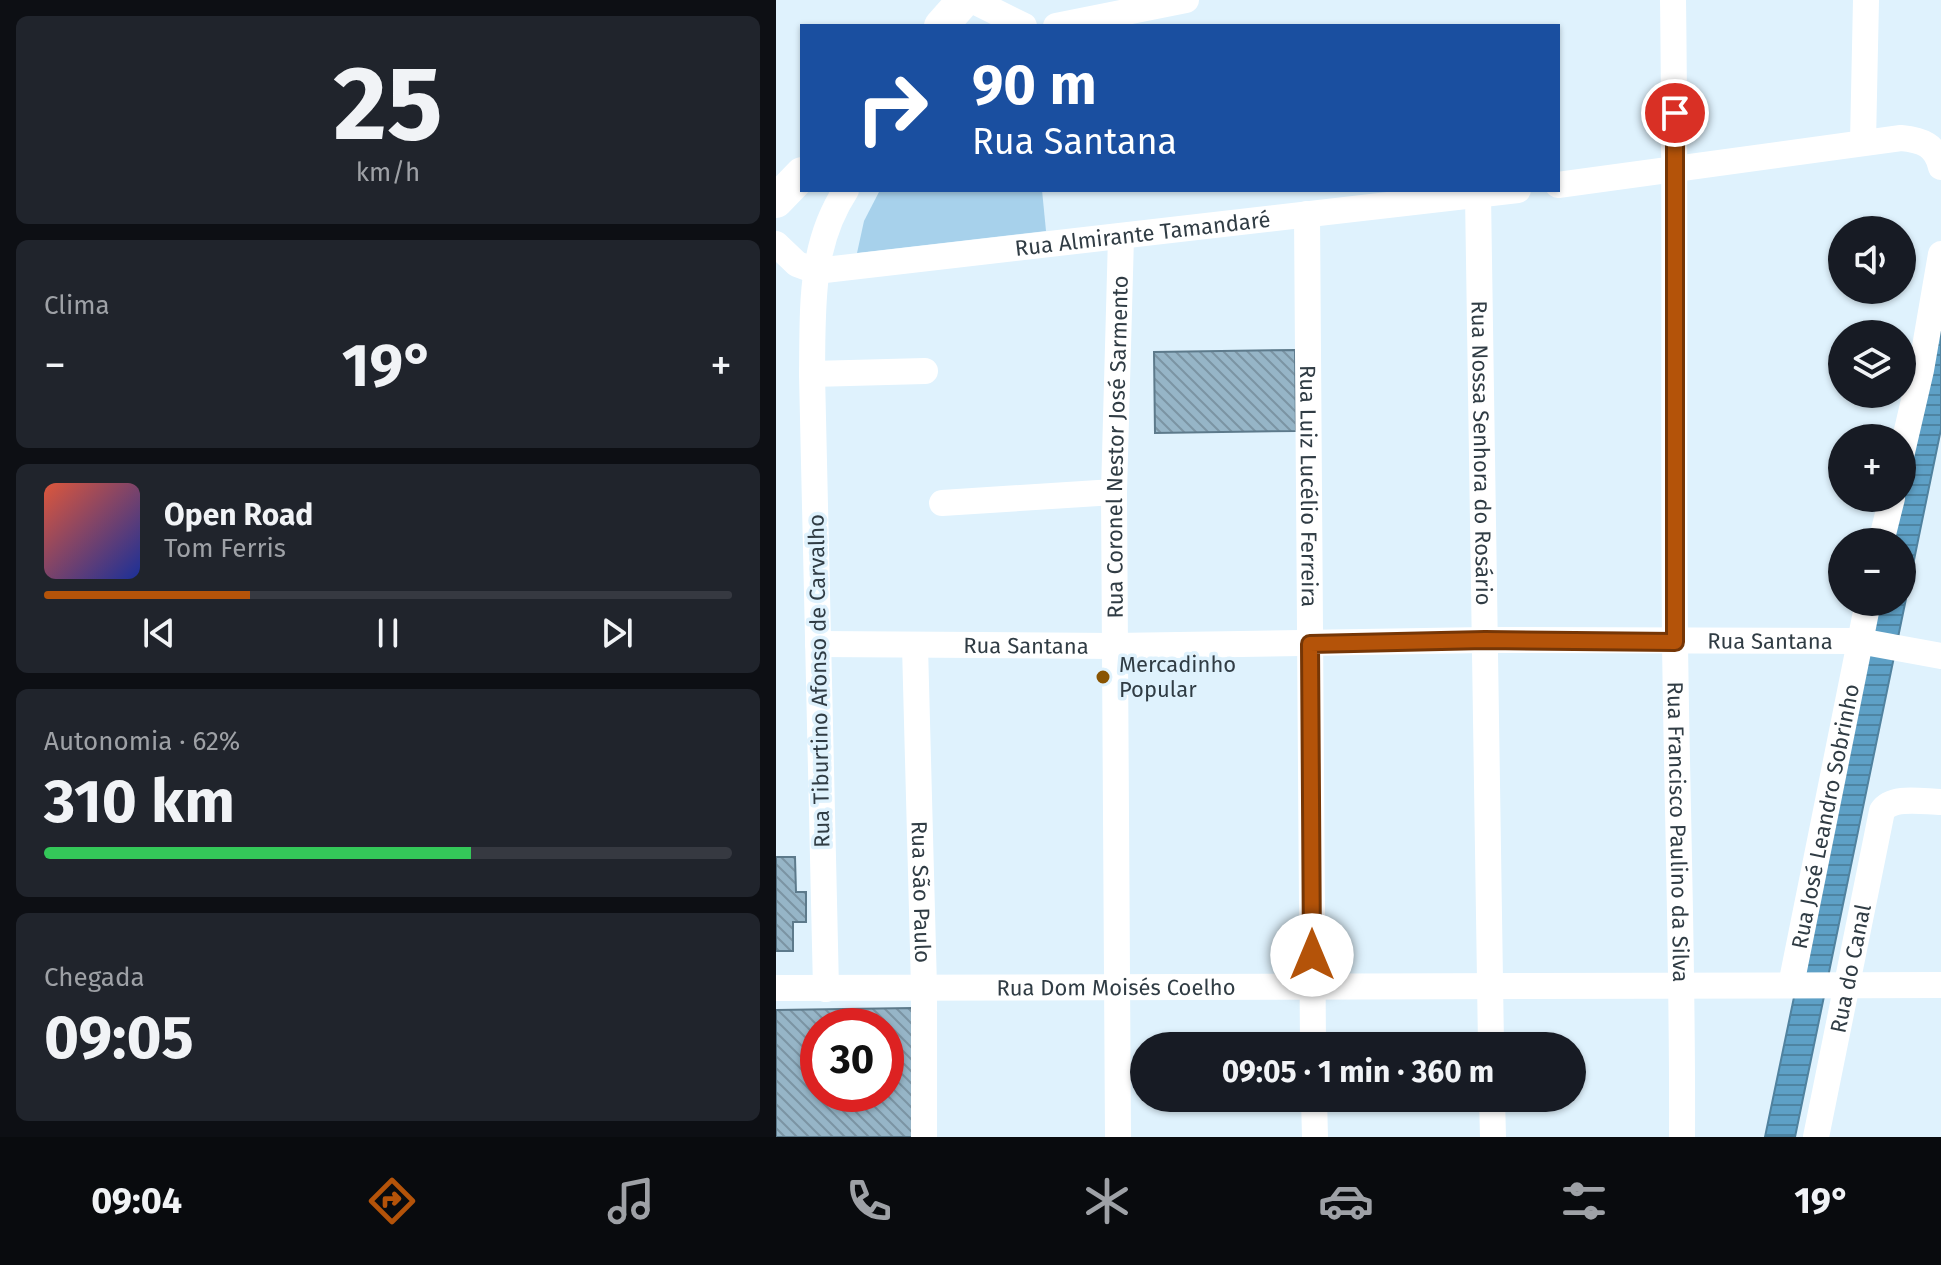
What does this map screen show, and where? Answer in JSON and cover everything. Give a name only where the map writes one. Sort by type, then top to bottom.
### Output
[{"type":"main road","points":[[943,24],[964,0]]},
{"type":"main road","points":[[776,201],[800,176]]},
{"type":"street","points":[[972,0],[1020,24]]},
{"type":"street","points":[[1066,24],[1186,0]]},
{"type":"street","name":"Rua Francisco Paulino da Silva","points":[[1673,0],[1676,169],[1675,642],[1683,985],[1682,1137]]},
{"type":"street","points":[[1863,142],[1866,0]]},
{"type":"street","points":[[1560,185],[1863,142],[1914,139],[1933,149],[1940,163]]},
{"type":"street","name":"Rua Tiburtino Afonso de Carvalho","points":[[826,989],[812,374],[816,271],[827,224],[845,192]]},
{"type":"street","name":"Rua Almirante Tamandaré","points":[[816,271],[1502,192]]},
{"type":"street","name":"Rua Nossa Senhora do Rosário","points":[[1478,195],[1491,1032]]},
{"type":"street","name":"Rua Luiz Lucélio Ferreira","points":[[1307,214],[1313,1032]]},
{"type":"street","name":"Rua Coronel Nestor José Sarmento","points":[[1118,1137],[1114,492],[1121,237]]},
{"type":"street","points":[[776,244],[797,264],[816,271]]},
{"type":"street","points":[[1908,424],[1941,254]]},
{"type":"street","points":[[812,374],[925,371]]},
{"type":"street","points":[[942,503],[1114,492]]},
{"type":"street","name":"Rua José Leandro Sobrinho","points":[[1796,985],[1866,616]]},
{"type":"street","name":"Rua Santana","points":[[818,644],[1115,646],[1485,640],[1863,642],[1941,656]]},
{"type":"street","name":"Rua São Paulo","points":[[915,646],[924,987],[924,1137]]},
{"type":"street","name":"Rua do Canal","points":[[1816,1137],[1882,811],[1889,803],[1941,802]]},
{"type":"street","name":"Rua Dom Moisés Coelho","points":[[776,988],[1941,985]]},
{"type":"street","points":[[1314,1112],[1315,1137]]},
{"type":"street","points":[[1492,1112],[1493,1137]]},
{"type":"shaded area","points":[[879,192],[1042,192],[1046,231],[857,253],[864,221]]},
{"type":"shaded area","points":[[1941,286],[1941,429],[1916,550],[1916,528],[1892,528],[1898,512],[1916,512],[1916,424],[1912,424]]},
{"type":"shaded area","points":[[1873,616],[1902,616],[1795,1137],[1765,1137]]},
{"type":"building","points":[[1295,350],[1296,431],[1155,433],[1154,352]]},
{"type":"building","points":[[776,857],[795,857],[796,892],[806,892],[806,922],[793,922],[793,951],[776,951]]},
{"type":"building","points":[[904,1008],[912,1008],[913,1137],[776,1137],[776,1010],[800,1010],[800,1112],[904,1112]]},
{"type":"place","name":"Mercadinho Popular","points":[[1103,677]]},
{"type":"route","points":[[1312,955],[1310,644],[1485,640],[1675,642],[1675,113]]}]
